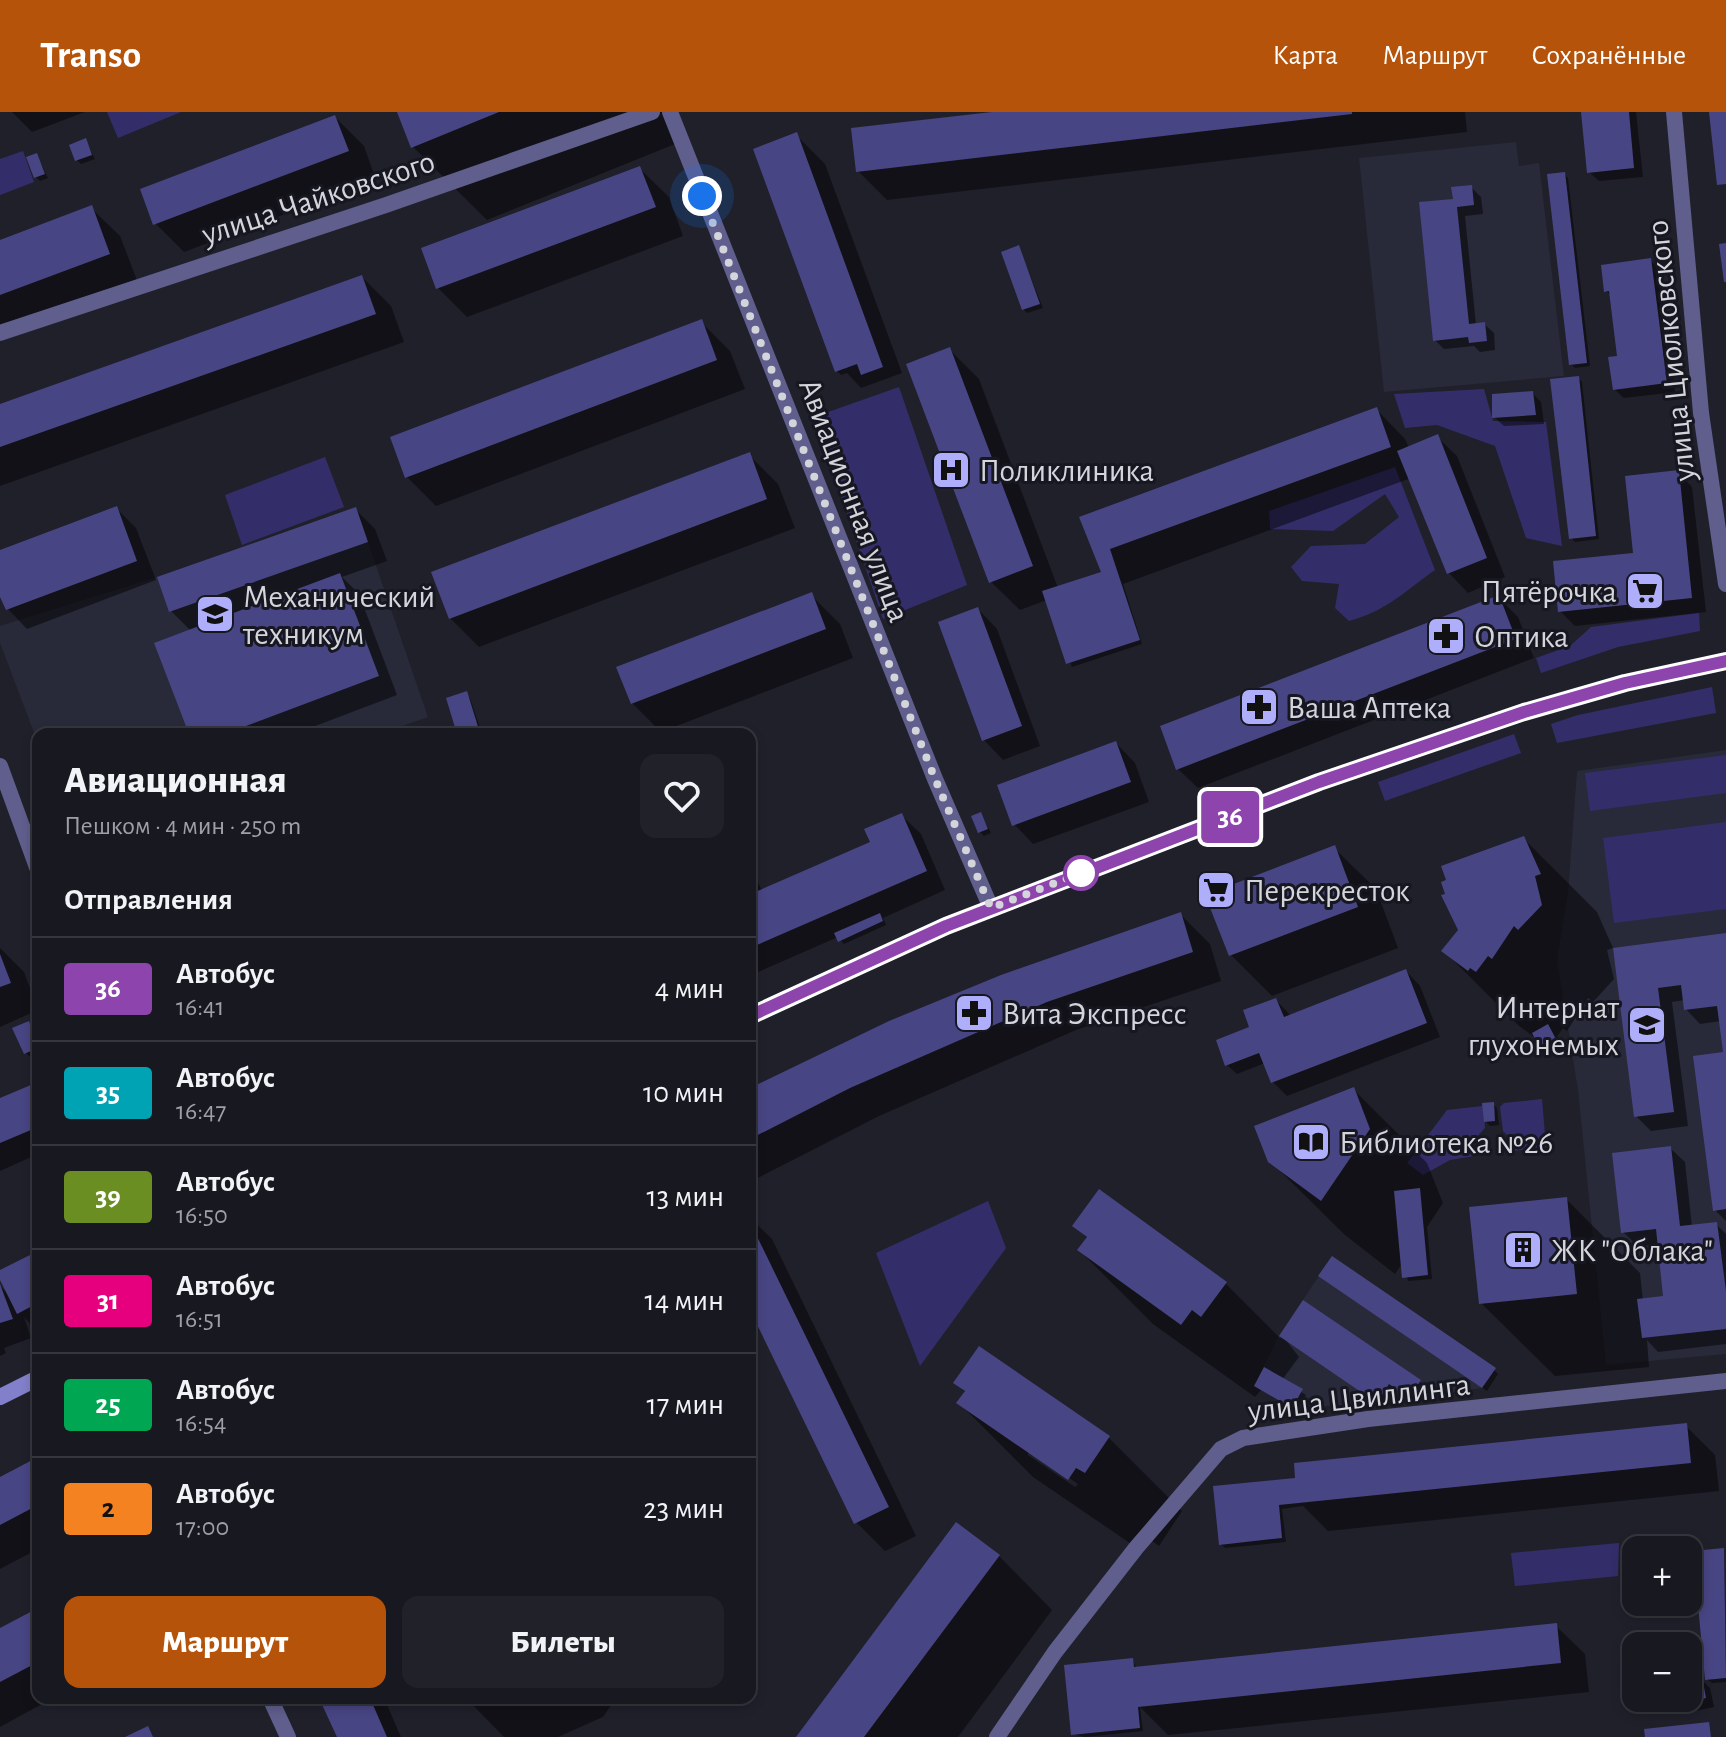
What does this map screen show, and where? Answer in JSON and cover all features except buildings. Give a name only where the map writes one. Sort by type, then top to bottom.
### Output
[{"type":"main road","points":[[756,1013],[991,908],[1319,782],[1524,712],[1625,683],[1726,661]]},
{"type":"main road","points":[[0,1397],[32,1381]]},
{"type":"street","name":"улица Чайковского","points":[[0,333],[386,205],[652,112]]},
{"type":"street","name":"Авиационная улица","points":[[670,112],[929,764],[991,908]]},
{"type":"street","name":"улица Циолковского","points":[[1674,112],[1701,413],[1726,584]]},
{"type":"street","points":[[0,766],[32,854]]},
{"type":"street","name":"улица Цвиллинга","points":[[997,1737],[1055,1652],[1136,1548],[1221,1449],[1243,1438],[1368,1419],[1726,1381]]},
{"type":"street","points":[[273,1704],[288,1737]]},
{"type":"shaded area","points":[[107,112],[181,112],[118,138]]},
{"type":"shaded area","points":[[1516,142],[1519,166],[1539,163],[1564,376],[1384,392],[1359,158]]},
{"type":"shaded area","points":[[23,151],[34,182],[0,195],[0,159]]},
{"type":"shaded area","points":[[899,387],[967,585],[883,619],[814,417]]},
{"type":"shaded area","points":[[1484,389],[1493,421],[1546,422],[1562,546],[1526,538],[1495,446],[1437,425],[1405,428],[1394,394]]},
{"type":"shaded area","points":[[325,457],[344,507],[242,545],[225,495]]},
{"type":"shaded area","points":[[1395,467],[1435,570],[1384,606],[1349,621],[1335,608],[1339,584],[1302,581],[1291,567],[1311,546],[1365,544],[1399,517],[1385,494],[1333,531],[1270,529],[1269,511]]},
{"type":"shaded area","name":"Механический техникум","points":[[356,507],[428,717],[397,728],[32,728],[0,643],[0,626],[157,577]]},
{"type":"shaded area","points":[[1699,613],[1700,631],[1618,647],[1541,673],[1536,658],[1570,646],[1591,627]]},
{"type":"shaded area","points":[[1712,687],[1716,713],[1557,743],[1551,724],[1578,715]]},
{"type":"shaded area","points":[[1514,734],[1521,753],[1385,801],[1378,782]]},
{"type":"shaded area","name":"Интернат глухонемых","points":[[1726,750],[1726,1354],[1606,1365],[1578,1090],[1557,960],[1568,893],[1577,771]]},
{"type":"shaded area","points":[[1726,755],[1726,793],[1590,811],[1585,773]]},
{"type":"shaded area","points":[[1726,822],[1726,909],[1614,923],[1603,838]]},
{"type":"shaded area","points":[[1542,1099],[1546,1147],[1513,1151],[1509,1137],[1503,1131],[1500,1107],[1504,1103]]},
{"type":"shaded area","points":[[1483,1106],[1485,1128],[1474,1140],[1474,1156],[1450,1160],[1423,1175],[1407,1163],[1447,1110]]},
{"type":"shaded area","points":[[988,1201],[1006,1248],[920,1366],[876,1253]]},
{"type":"shaded area","points":[[1332,1256],[1496,1368],[1482,1388],[1377,1403],[1292,1408],[1254,1386],[1279,1336]]},
{"type":"shaded area","points":[[1619,1543],[1618,1576],[1515,1586],[1511,1553]]},
{"type":"bus line","name":"36","points":[[756,1013],[946,926],[1319,782],[1524,712],[1625,683],[1726,661]]},
{"type":"place","name":"Поликлиника","points":[[951,470]]},
{"type":"place","name":"Пятёрочка","points":[[1645,591]]},
{"type":"place","name":"Механический техникум","points":[[215,614]]},
{"type":"place","name":"Оптика","points":[[1446,636]]},
{"type":"place","name":"Ваша Аптека","points":[[1259,707]]},
{"type":"place","name":"Перекресток","points":[[1216,890]]},
{"type":"place","name":"Вита Экспресс","points":[[974,1013]]},
{"type":"place","name":"Интернат глухонемых","points":[[1647,1025]]},
{"type":"place","name":"Библиотека №26","points":[[1311,1142]]},
{"type":"place","name":"ЖК \"Облака\"","points":[[1523,1250]]},
{"type":"route","points":[[702,196],[774,369],[935,779],[991,908],[1081,873]]}]
